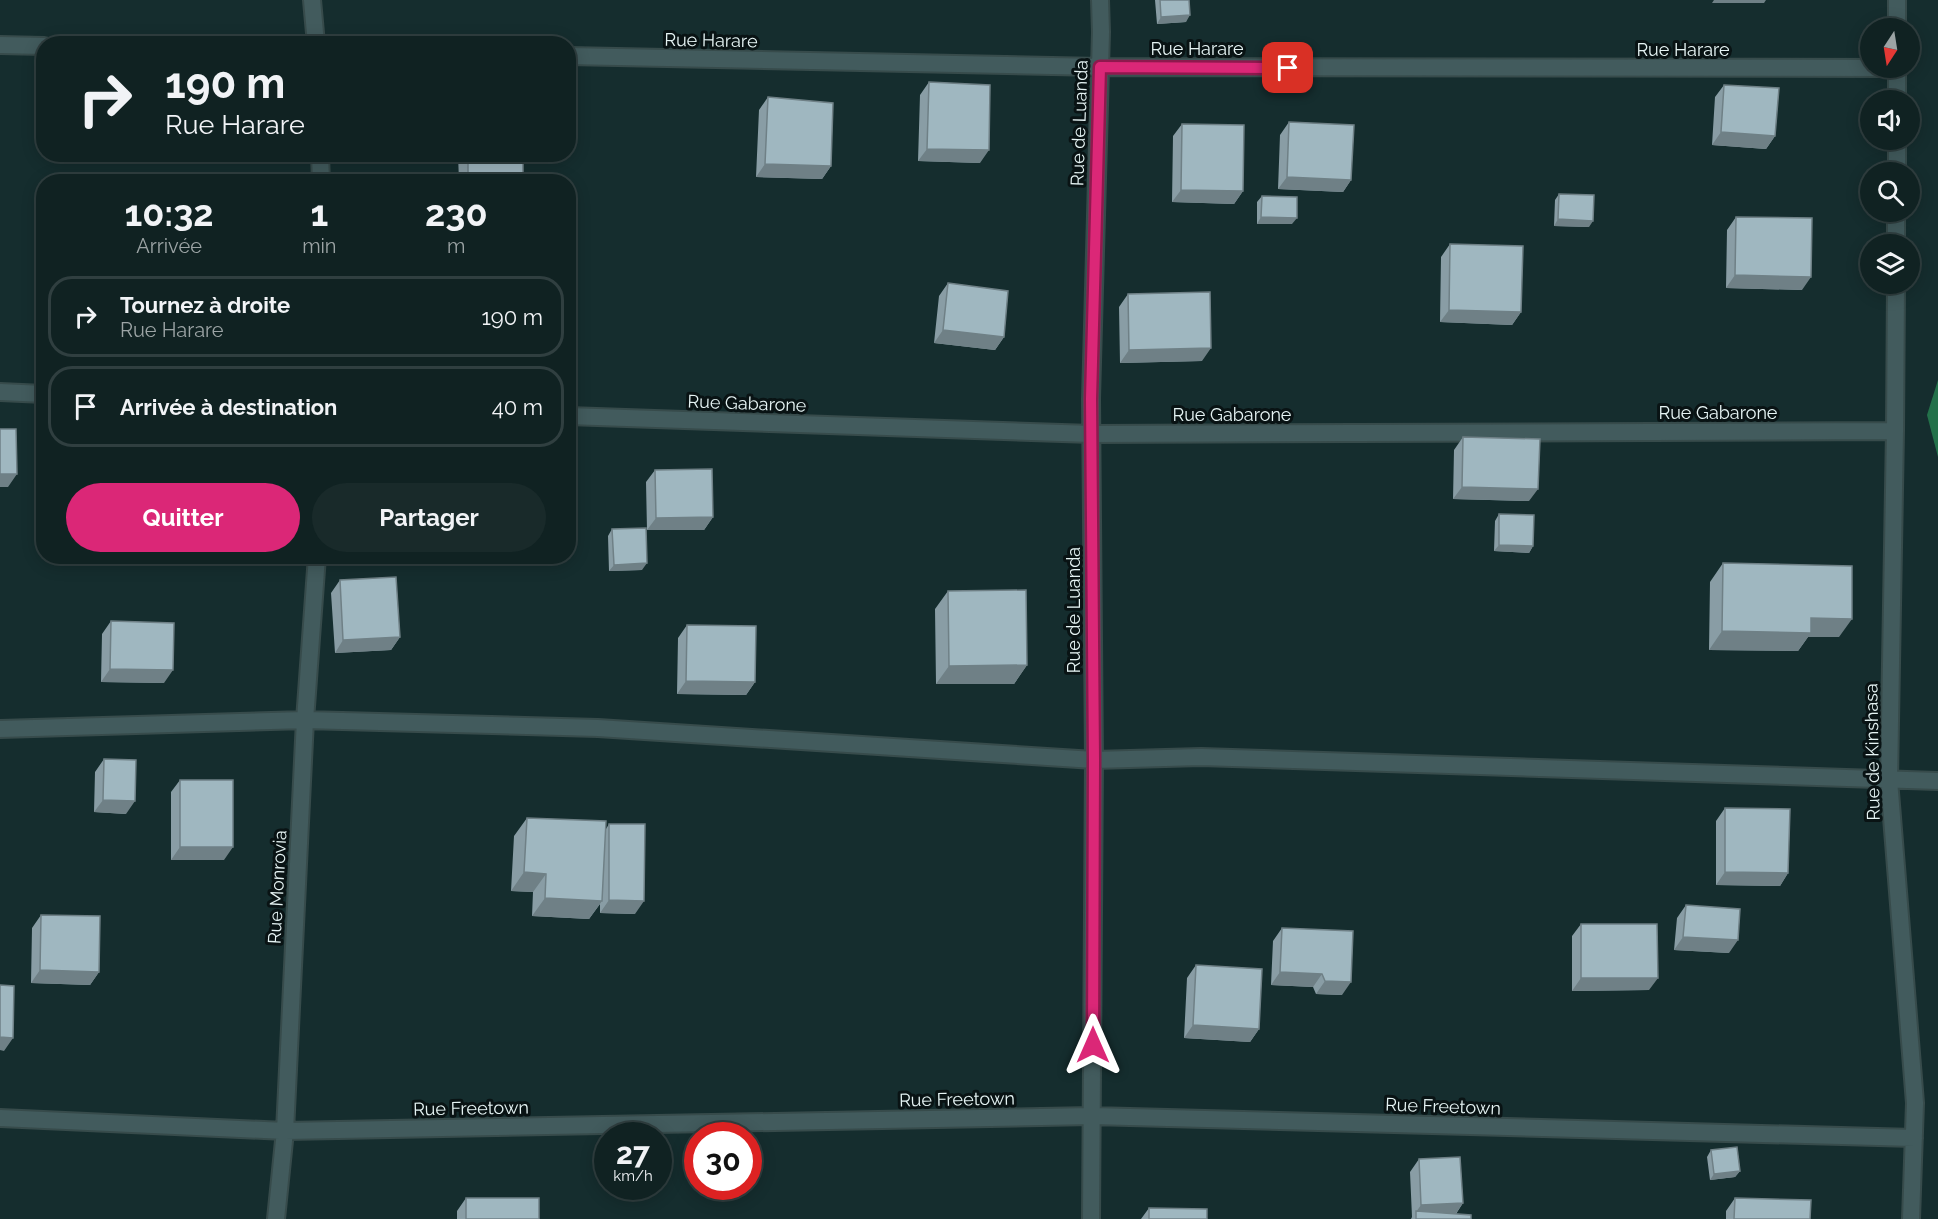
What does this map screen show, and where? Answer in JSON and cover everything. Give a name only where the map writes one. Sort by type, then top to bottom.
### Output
[{"type":"street","points":[[312,0],[315,36]]},
{"type":"street","name":"Rue de Luanda","points":[[1091,1219],[1094,760],[1092,434],[1100,0]]},
{"type":"street","points":[[1897,18],[1898,0]]},
{"type":"street","points":[[0,45],[36,46]]},
{"type":"street","name":"Rue Harare","points":[[576,56],[1100,67],[1860,68]]},
{"type":"street","name":"Rue de Kinshasa","points":[[1896,294],[1889,780],[1915,1103],[1911,1219]]},
{"type":"street","points":[[0,392],[36,394]]},
{"type":"street","name":"Rue Gabarone","points":[[576,416],[1092,434],[1895,431]]},
{"type":"street","name":"Rue Monrovia","points":[[276,1219],[285,1131],[304,720],[316,564]]},
{"type":"street","points":[[0,729],[304,720],[598,728],[1094,760],[1201,757],[1938,781]]},
{"type":"street","name":"Rue Freetown","points":[[0,1118],[285,1131],[1092,1116],[1914,1138]]},
{"type":"green space","points":[[1938,380],[1938,457],[1927,415]]},
{"type":"building","points":[[1160,0],[1189,0],[1190,15],[1161,17]]},
{"type":"building","points":[[929,82],[990,85],[989,150],[927,149]]},
{"type":"building","points":[[1724,85],[1779,88],[1775,136],[1721,132]]},
{"type":"building","points":[[768,97],[833,103],[831,166],[765,164]]},
{"type":"building","points":[[1289,122],[1354,125],[1351,180],[1287,177]]},
{"type":"building","points":[[1182,124],[1244,125],[1243,191],[1181,190]]},
{"type":"building","points":[[468,162],[523,162],[523,174],[468,174]]},
{"type":"building","points":[[1559,194],[1594,195],[1593,221],[1558,219]]},
{"type":"building","points":[[1262,196],[1297,197],[1297,218],[1261,217]]},
{"type":"building","points":[[1736,217],[1812,218],[1811,277],[1735,275]]},
{"type":"building","points":[[1450,244],[1523,246],[1521,312],[1449,310]]},
{"type":"building","points":[[948,283],[1008,291],[1004,337],[943,330]]},
{"type":"building","points":[[1210,292],[1211,348],[1129,350],[1128,294]]},
{"type":"building","points":[[0,429],[16,429],[17,474],[0,474]]},
{"type":"building","points":[[1463,437],[1540,439],[1538,489],[1462,487]]},
{"type":"building","points":[[712,469],[713,517],[656,518],[655,470]]},
{"type":"building","points":[[1499,514],[1534,515],[1533,546],[1499,545]]},
{"type":"building","points":[[646,528],[647,563],[614,565],[612,529]]},
{"type":"building","points":[[1723,563],[1852,566],[1852,619],[1811,618],[1811,633],[1722,631]]},
{"type":"building","points":[[396,577],[400,637],[343,640],[340,580]]},
{"type":"building","points":[[1026,590],[1027,665],[949,666],[948,591]]},
{"type":"building","points":[[111,621],[174,623],[173,670],[110,669]]},
{"type":"building","points":[[687,625],[756,626],[755,682],[686,681]]},
{"type":"building","points":[[104,759],[136,760],[135,801],[103,800]]},
{"type":"building","points":[[180,780],[233,780],[233,847],[180,847]]},
{"type":"building","points":[[1725,808],[1790,809],[1788,873],[1725,872]]},
{"type":"building","points":[[527,818],[606,821],[602,901],[545,898],[546,874],[524,872]]},
{"type":"building","points":[[609,824],[645,824],[644,901],[609,900]]},
{"type":"building","points":[[1686,905],[1740,909],[1738,940],[1683,937]]},
{"type":"building","points":[[41,915],[100,916],[99,972],[40,970]]},
{"type":"building","points":[[1581,924],[1657,924],[1658,978],[1581,978]]},
{"type":"building","points":[[1282,928],[1353,931],[1351,982],[1325,981],[1322,974],[1280,972]]},
{"type":"building","points":[[1196,965],[1262,969],[1259,1029],[1193,1025]]},
{"type":"building","points":[[0,985],[14,986],[13,1038],[0,1037]]},
{"type":"building","points":[[1737,1147],[1740,1171],[1714,1174],[1711,1150]]},
{"type":"building","points":[[1460,1157],[1463,1203],[1421,1205],[1419,1159]]},
{"type":"building","points":[[466,1198],[539,1198],[539,1219],[466,1219]]},
{"type":"building","points":[[1735,1198],[1811,1200],[1810,1219],[1734,1219]]},
{"type":"building","points":[[1149,1208],[1207,1209],[1207,1219],[1149,1219]]},
{"type":"building","points":[[1416,1211],[1471,1215],[1471,1219],[1416,1219]]},
{"type":"route","points":[[1093,1045],[1094,760],[1091,399],[1100,67],[1288,68]]}]
